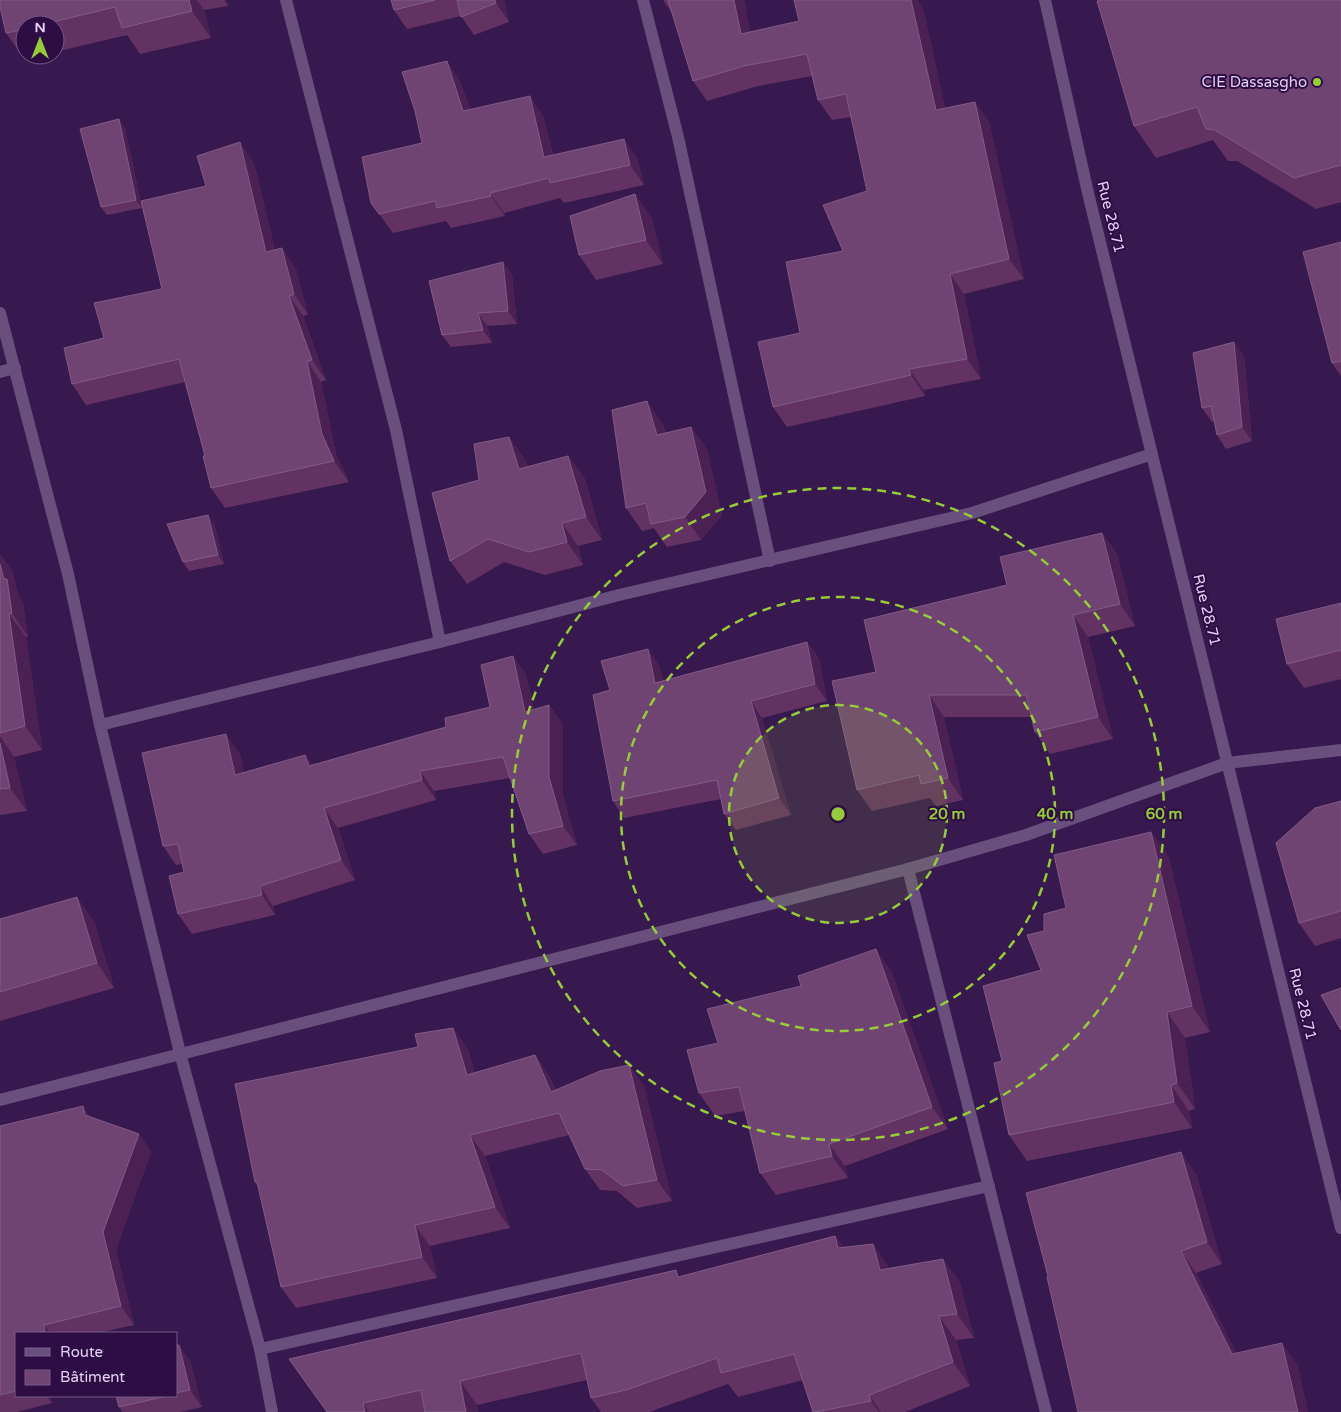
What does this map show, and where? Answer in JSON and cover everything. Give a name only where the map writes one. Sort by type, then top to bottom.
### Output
[{"type":"street","points":[[286,0],[396,430],[440,642]]},
{"type":"street","points":[[642,0],[678,137],[770,561]]},
{"type":"street","name":"Rue 28.71","points":[[1045,0],[1088,192],[1341,1228]]},
{"type":"street","points":[[0,313],[68,574],[100,725],[180,1053],[260,1349],[272,1412]]},
{"type":"street","points":[[0,372],[14,368]]},
{"type":"street","points":[[100,725],[440,642],[619,595],[972,513],[1152,454]]},
{"type":"street","points":[[0,1100],[908,869],[1026,835],[1227,763],[1341,750]]},
{"type":"street","points":[[908,869],[1046,1412]]},
{"type":"street","points":[[260,1349],[989,1186]]},
{"type":"building","points":[[0,0],[189,0],[192,11],[122,28],[115,7],[65,19],[65,15],[15,15],[15,31],[6,33]]},
{"type":"building","points":[[391,0],[435,0],[394,10]]},
{"type":"building","points":[[457,0],[495,0],[496,3],[461,17]]},
{"type":"building","points":[[668,0],[734,0],[741,34],[799,21],[794,0],[911,0],[936,110],[975,102],[1009,259],[950,274],[967,359],[909,369],[911,375],[773,407],[758,342],[800,333],[786,262],[843,251],[823,205],[867,191],[846,94],[818,100],[807,54],[744,66],[693,81]]},
{"type":"building","name":"CIE Dassasgho","points":[[1341,0],[1341,165],[1294,178],[1215,130],[1206,129],[1197,107],[1134,126],[1097,1]]},
{"type":"building","points":[[447,61],[463,111],[530,96],[544,157],[624,139],[630,165],[550,183],[549,178],[490,193],[491,196],[437,208],[435,201],[379,214],[371,203],[362,157],[422,143],[415,111],[402,72]]},
{"type":"building","points":[[119,119],[136,200],[101,207],[80,129]]},
{"type":"building","points":[[240,142],[266,252],[282,248],[294,294],[289,296],[312,360],[307,361],[322,434],[334,461],[211,488],[203,456],[205,456],[179,359],[72,384],[64,348],[104,338],[94,303],[162,289],[141,201],[206,186],[197,156]]},
{"type":"building","points":[[635,194],[646,240],[579,255],[570,216]]},
{"type":"building","points":[[1341,242],[1341,361],[1332,363],[1303,252]]},
{"type":"building","points":[[503,262],[508,311],[478,313],[483,330],[442,335],[429,281]]},
{"type":"building","points":[[1234,342],[1242,427],[1217,435],[1211,406],[1202,408],[1193,353]]},
{"type":"building","points":[[647,401],[657,435],[691,427],[706,492],[685,517],[651,524],[646,503],[626,508],[612,410]]},
{"type":"building","points":[[509,437],[519,469],[568,456],[586,517],[562,523],[567,542],[529,552],[488,539],[450,561],[432,493],[479,480],[474,444]]},
{"type":"building","points":[[208,515],[218,555],[183,562],[167,524]]},
{"type":"building","points":[[1102,533],[1120,604],[1073,615],[1098,717],[1035,732],[1026,695],[929,695],[948,778],[921,784],[919,775],[857,790],[832,681],[876,672],[864,620],[1007,585],[1000,557]]},
{"type":"building","points":[[0,564],[4,579],[7,579],[12,613],[9,614],[25,726],[0,733]]},
{"type":"building","points":[[1341,603],[1341,650],[1287,664],[1276,619]]},
{"type":"building","points":[[807,642],[815,684],[751,701],[779,798],[724,814],[717,780],[613,801],[593,695],[610,690],[601,661],[648,649],[655,683]]},
{"type":"building","points":[[513,656],[525,712],[549,705],[549,777],[563,826],[529,834],[503,757],[420,771],[422,780],[324,808],[341,860],[260,886],[262,895],[178,914],[169,876],[184,872],[178,844],[163,846],[142,753],[226,734],[235,775],[305,755],[309,766],[446,727],[445,718],[490,707],[481,665]]},
{"type":"building","points":[[0,743],[10,788],[0,789]]},
{"type":"building","points":[[1341,801],[1341,911],[1299,923],[1276,843],[1315,808]]},
{"type":"building","points":[[1151,832],[1192,1006],[1167,1012],[1177,1083],[1171,1085],[1174,1102],[1009,1135],[994,1063],[1002,1061],[983,986],[1041,970],[1027,935],[1044,931],[1044,914],[1066,908],[1054,855]]},
{"type":"building","points":[[77,897],[97,963],[0,992],[0,919]]},
{"type":"building","points":[[876,949],[932,1107],[829,1144],[832,1156],[760,1173],[739,1087],[699,1093],[687,1050],[718,1043],[707,1009],[801,986],[798,976]]},
{"type":"building","points":[[1341,988],[1341,1030],[1321,995]]},
{"type":"building","points":[[453,1028],[467,1075],[535,1055],[551,1092],[600,1071],[629,1065],[657,1180],[623,1186],[602,1170],[585,1169],[559,1113],[470,1135],[495,1207],[415,1225],[422,1257],[281,1287],[257,1182],[255,1182],[235,1084],[418,1047],[415,1034]]},
{"type":"building","points":[[83,1106],[85,1115],[139,1134],[103,1232],[121,1306],[44,1325],[45,1332],[15,1332],[15,1391],[0,1395],[0,1126]]},
{"type":"building","points":[[1181,1152],[1207,1242],[1181,1251],[1232,1354],[1282,1343],[1298,1412],[1078,1412],[1048,1276],[1026,1193]]},
{"type":"building","points":[[835,1236],[838,1248],[873,1244],[880,1270],[943,1259],[957,1314],[939,1316],[953,1362],[869,1395],[871,1401],[816,1412],[813,1412],[794,1354],[721,1373],[717,1358],[626,1390],[591,1398],[581,1353],[460,1381],[466,1412],[425,1412],[421,1390],[363,1403],[365,1412],[327,1412],[289,1359],[676,1270],[678,1277]]},
{"type":"building","points":[[178,1345],[179,1345],[190,1390],[178,1393]]},
{"type":"building","points":[[116,1397],[163,1397],[119,1407]]},
{"type":"place","name":"CIE Dassasgho","points":[[1317,82]]}]
